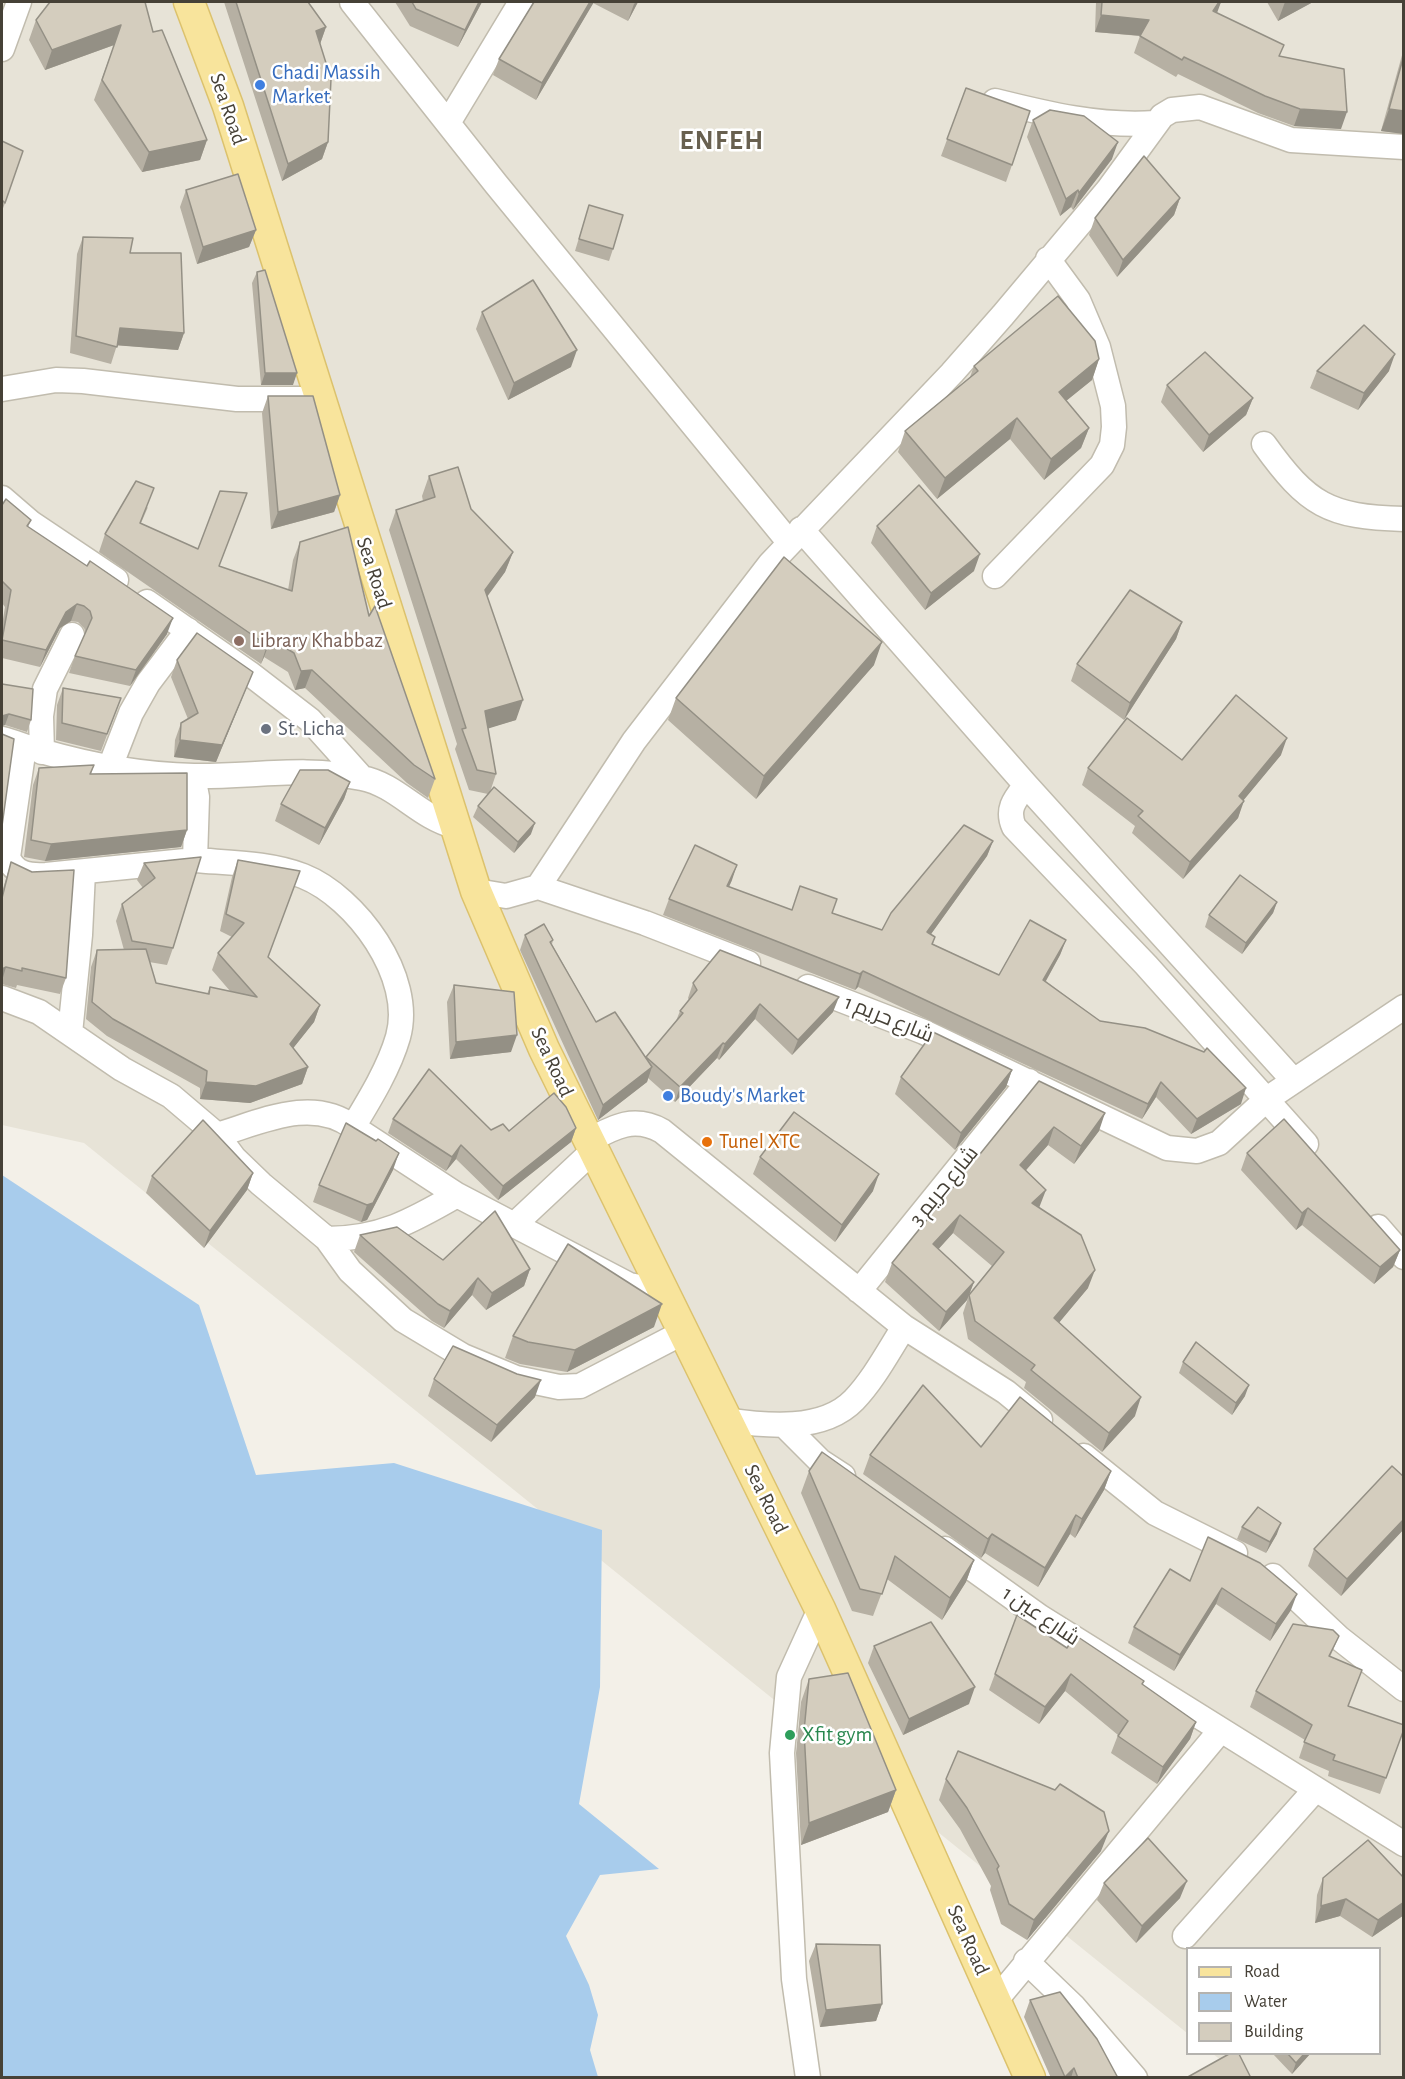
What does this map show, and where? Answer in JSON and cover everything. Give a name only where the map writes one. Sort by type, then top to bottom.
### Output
[{"type":"main road","name":"Sea Road","points":[[189,2],[228,106],[476,891],[544,1049],[820,1609],[1030,2078]]},
{"type":"street","points":[[3,41],[19,2]]},
{"type":"street","points":[[352,2],[448,123],[795,535],[1026,785],[1294,1081]]},
{"type":"street","points":[[448,123],[521,2]]},
{"type":"street","points":[[995,101],[1046,113],[1128,125],[1155,123]]},
{"type":"street","points":[[476,891],[506,896],[538,887],[634,741],[795,535],[952,373],[1108,190],[1139,151],[1155,123],[1172,110],[1200,107],[1291,140],[1404,147]]},
{"type":"street","points":[[995,576],[1102,465],[1112,445],[1114,415],[1098,347],[1078,300],[1048,259]]},
{"type":"street","points":[[2,389],[56,380],[237,399],[320,399]]},
{"type":"street","points":[[1264,444],[1293,483],[1332,510],[1404,519]]},
{"type":"street","points":[[2,498],[31,523],[188,630],[310,720],[362,778]]},
{"type":"street","points":[[110,767],[131,713],[148,683],[188,630]]},
{"type":"street","points":[[72,635],[45,689],[41,716],[23,746],[5,859],[13,867],[27,874],[83,872],[195,861],[269,868],[300,875],[320,884],[350,907],[386,960],[398,992],[401,1011],[398,1037],[374,1092],[353,1127]]},
{"type":"street","points":[[23,746],[110,767],[193,776],[288,771],[329,773],[362,778],[380,783],[431,818],[454,826]]},
{"type":"street","points":[[193,776],[197,797],[195,861]]},
{"type":"street","points":[[1026,785],[1014,800],[1010,811],[1014,827],[1146,965],[1320,1161]]},
{"type":"street","points":[[70,1033],[80,935],[83,872]]},
{"type":"street","name":"شارع حريم 1","points":[[538,887],[645,923],[924,1032],[1167,1148],[1184,1151],[1197,1151],[1219,1143],[1267,1099],[1404,1007]]},
{"type":"street","points":[[2,998],[39,1012],[122,1069],[171,1096],[217,1135],[234,1158],[327,1239],[350,1271],[402,1320],[463,1356],[516,1378],[559,1387],[580,1386],[684,1332]]},
{"type":"street","name":"شارع حريم 3","points":[[859,1291],[1029,1081]]},
{"type":"street","points":[[217,1135],[302,1111],[334,1114],[457,1195],[629,1285],[663,1292]]},
{"type":"street","points":[[515,1224],[593,1145],[626,1122],[656,1128],[904,1328],[1006,1392],[1155,1513],[1262,1567],[1288,1587],[1339,1638],[1404,1689]]},
{"type":"street","points":[[327,1239],[370,1236],[390,1231],[457,1195]]},
{"type":"street","points":[[1366,1213],[1404,1257]]},
{"type":"street","points":[[726,1420],[784,1425],[831,1414],[853,1401],[904,1328]]},
{"type":"street","points":[[784,1425],[820,1461],[863,1490]]},
{"type":"street","name":"شارع عين 1","points":[[928,1536],[1040,1617],[1404,1844]]},
{"type":"street","points":[[808,2078],[794,1979],[782,1753],[789,1677],[820,1609]]},
{"type":"street","points":[[995,2001],[1220,1731]]},
{"type":"street","points":[[1185,1936],[1315,1790]]},
{"type":"street","points":[[1365,1820],[1404,1821]]},
{"type":"street","points":[[1026,1961],[1074,2007],[1135,2078]]},
{"type":"shaded area","points":[[2,2],[1403,2],[1403,2077],[1243,2077],[1214,2055],[1381,2055],[1381,1947],[1186,1947],[1186,2032],[84,1143],[2,1125]]},
{"type":"water","points":[[2,1175],[199,1305],[256,1475],[394,1463],[602,1530],[600,1687],[579,1804],[659,1869],[600,1875],[566,1936],[589,1985],[598,2015],[590,2050],[598,2077],[2,2077]]},
{"type":"building","points":[[50,2],[145,2],[153,32],[162,30],[207,140],[149,152],[102,80],[121,25],[52,50],[36,20]]},
{"type":"building","points":[[236,2],[308,2],[326,27],[316,31],[331,79],[328,142],[288,164]]},
{"type":"building","points":[[412,2],[479,2],[465,30],[416,9]]},
{"type":"building","points":[[534,2],[590,2],[542,83],[499,59]]},
{"type":"building","points":[[1102,2],[1219,2],[1213,11],[1284,45],[1279,56],[1344,69],[1347,112],[1300,109],[1265,96],[1184,57],[1182,60],[1140,36],[1149,20],[1101,15]]},
{"type":"building","points":[[1404,55],[1404,111],[1389,109]]},
{"type":"building","points":[[966,88],[1030,111],[1012,165],[947,139]]},
{"type":"building","points":[[1050,110],[1084,116],[1118,142],[1079,193],[1078,190],[1066,199],[1033,120]]},
{"type":"building","points":[[2,141],[23,151],[5,203],[2,200]]},
{"type":"building","points":[[1144,156],[1180,198],[1123,260],[1095,218]]},
{"type":"building","points":[[238,174],[256,230],[203,247],[186,190]]},
{"type":"building","points":[[589,205],[623,215],[613,249],[579,239]]},
{"type":"building","points":[[83,237],[133,238],[130,253],[181,253],[184,333],[120,328],[117,347],[76,336]]},
{"type":"building","points":[[265,270],[297,373],[265,373],[257,272]]},
{"type":"building","points":[[533,280],[577,350],[514,383],[482,312]]},
{"type":"building","points":[[1058,296],[1095,341],[1099,359],[1059,392],[1089,428],[1051,459],[1017,418],[945,478],[905,431],[978,371],[974,366]]},
{"type":"building","points":[[1364,325],[1395,354],[1364,393],[1317,371]]},
{"type":"building","points":[[1205,352],[1253,398],[1209,435],[1167,385]]},
{"type":"building","points":[[268,396],[313,396],[340,495],[278,512]]},
{"type":"building","points":[[458,467],[471,509],[513,552],[485,590],[523,700],[485,711],[496,774],[477,770],[462,729],[466,728],[396,510],[435,497],[429,476]]},
{"type":"building","points":[[136,481],[154,488],[140,523],[198,549],[220,491],[247,493],[219,566],[292,591],[300,542],[348,527],[369,616],[375,606],[435,779],[414,765],[312,670],[301,671],[294,653],[271,639],[267,645],[105,534]]},
{"type":"building","points":[[919,485],[980,554],[931,593],[877,526]]},
{"type":"building","points":[[6,499],[31,520],[27,526],[87,566],[90,561],[173,618],[136,670],[75,656],[92,618],[90,611],[77,604],[66,612],[46,650],[2,640],[11,590],[2,581],[2,505]]},
{"type":"building","points":[[784,557],[882,642],[764,776],[676,698]]},
{"type":"building","points":[[1130,590],[1182,622],[1130,703],[1077,664]]},
{"type":"building","points":[[197,633],[253,672],[222,745],[180,740],[181,723],[198,713],[177,660]]},
{"type":"building","points":[[2,684],[33,689],[31,720],[9,714],[2,716]]},
{"type":"building","points":[[63,688],[121,698],[107,734],[62,723]]},
{"type":"building","points":[[1236,695],[1287,738],[1239,796],[1244,801],[1190,862],[1138,816],[1143,811],[1088,768],[1127,718],[1182,760]]},
{"type":"building","points":[[2,734],[14,739],[2,826]]},
{"type":"building","points":[[94,765],[90,774],[187,773],[187,830],[51,844],[31,840],[39,768]]},
{"type":"building","points":[[300,770],[328,770],[350,782],[325,828],[281,804]]},
{"type":"building","points":[[494,787],[535,823],[518,842],[478,806]]},
{"type":"building","points":[[964,825],[993,841],[927,932],[935,937],[932,944],[999,975],[1030,920],[1066,940],[1043,980],[1100,1021],[1145,1028],[1204,1052],[1207,1048],[1246,1088],[1197,1119],[1161,1082],[1148,1104],[863,971],[860,974],[669,899],[695,845],[737,865],[727,886],[792,910],[800,886],[837,899],[832,913],[882,930],[891,913]]},
{"type":"building","points":[[201,857],[173,948],[132,941],[122,904],[155,878],[144,863]]},
{"type":"building","points":[[238,860],[300,871],[268,957],[320,1005],[290,1044],[308,1067],[256,1086],[206,1082],[207,1071],[113,1019],[92,1002],[97,950],[146,949],[156,983],[209,994],[210,987],[257,997],[218,953],[244,923],[226,914]]},
{"type":"building","points":[[11,862],[32,872],[74,870],[66,978],[22,968],[22,971],[6,967],[2,969],[2,898]]},
{"type":"building","points":[[1240,875],[1277,902],[1246,943],[1209,915]]},
{"type":"building","points":[[544,924],[553,940],[550,942],[596,1022],[615,1012],[652,1067],[603,1105],[525,935]]},
{"type":"building","points":[[720,950],[839,997],[798,1040],[760,1004],[725,1044],[723,1043],[680,1087],[646,1057],[683,1013],[680,1011],[697,990],[693,983]]},
{"type":"building","points":[[454,985],[514,992],[517,1035],[456,1042]]},
{"type":"building","points":[[933,1032],[1012,1070],[961,1133],[901,1077]]},
{"type":"building","points":[[429,1069],[491,1130],[503,1124],[509,1131],[554,1093],[566,1107],[576,1128],[503,1186],[461,1145],[452,1157],[393,1119]]},
{"type":"building","points":[[1039,1081],[1105,1113],[1081,1146],[1054,1127],[1020,1165],[1046,1190],[1032,1203],[1081,1235],[1095,1270],[1054,1318],[1141,1397],[1109,1433],[1031,1370],[1035,1365],[975,1321],[969,1295],[1004,1252],[960,1215],[933,1244],[974,1282],[946,1312],[892,1263]]},
{"type":"building","points":[[794,1112],[879,1174],[842,1225],[760,1157]]},
{"type":"building","points":[[1284,1119],[1400,1250],[1380,1267],[1308,1208],[1302,1213],[1247,1153]]},
{"type":"building","points":[[203,1120],[253,1173],[210,1231],[152,1176]]},
{"type":"building","points":[[346,1123],[376,1141],[378,1139],[399,1153],[373,1203],[367,1205],[319,1185]]},
{"type":"building","points":[[495,1211],[530,1269],[492,1293],[478,1278],[450,1311],[438,1304],[360,1235],[397,1227],[443,1260]]},
{"type":"building","points":[[568,1244],[662,1304],[575,1350],[528,1342],[513,1336]]},
{"type":"building","points":[[1196,1342],[1249,1385],[1236,1403],[1183,1362]]},
{"type":"building","points":[[453,1346],[517,1374],[541,1380],[497,1425],[434,1379]]},
{"type":"building","points":[[923,1385],[981,1447],[1020,1397],[1111,1471],[1082,1519],[1076,1515],[1045,1568],[992,1534],[988,1539],[870,1455]]},
{"type":"building","points":[[822,1452],[974,1560],[950,1598],[895,1556],[882,1594],[860,1589],[809,1471]]},
{"type":"building","points":[[1392,1466],[1404,1477],[1404,1519],[1347,1579],[1314,1549]]},
{"type":"building","points":[[1258,1507],[1281,1523],[1270,1542],[1242,1527]]},
{"type":"building","points":[[1208,1537],[1260,1563],[1297,1594],[1276,1624],[1222,1588],[1180,1655],[1134,1627],[1170,1569],[1190,1581]]},
{"type":"building","points":[[1017,1615],[1067,1648],[1075,1635],[1144,1681],[1142,1684],[1196,1722],[1163,1767],[1118,1736],[1128,1721],[1071,1674],[1045,1707],[995,1674]]},
{"type":"building","points":[[931,1622],[975,1687],[909,1719],[874,1646]]},
{"type":"building","points":[[1293,1624],[1333,1630],[1339,1636],[1329,1656],[1362,1670],[1348,1706],[1404,1725],[1386,1778],[1333,1760],[1335,1755],[1304,1742],[1312,1725],[1256,1691]]},
{"type":"building","points":[[848,1673],[896,1790],[809,1823],[804,1731],[809,1679]]},
{"type":"building","points":[[958,1751],[1055,1790],[1060,1784],[1104,1812],[1109,1831],[1034,1920],[1009,1904],[997,1869],[999,1866],[967,1808],[946,1779]]},
{"type":"building","points":[[1148,1838],[1187,1881],[1142,1926],[1104,1883]]},
{"type":"building","points":[[1368,1840],[1404,1878],[1404,1902],[1378,1920],[1346,1899],[1321,1906],[1323,1878]]},
{"type":"building","points":[[816,1944],[880,1945],[882,2004],[826,2010]]},
{"type":"building","points":[[1060,1992],[1097,2039],[1118,2078],[1078,2078],[1074,2068],[1065,2077],[1030,2000]]},
{"type":"building","points":[[1227,2055],[1240,2055],[1251,2078],[1186,2078]]},
{"type":"building","points":[[1289,2055],[1303,2055],[1296,2063]]},
{"type":"place","name":"Chadi Massih Market","points":[[260,85]]},
{"type":"place","name":"Library Khabbaz","points":[[239,641]]},
{"type":"place","name":"St. Licha","points":[[266,729]]},
{"type":"place","name":"Boudy's Market","points":[[668,1096]]},
{"type":"place","name":"Tunel XTC","points":[[707,1142]]},
{"type":"place","name":"Xfit gym","points":[[790,1735]]},
{"type":"district","name":"ENFEH","points":[[722,141]]}]
